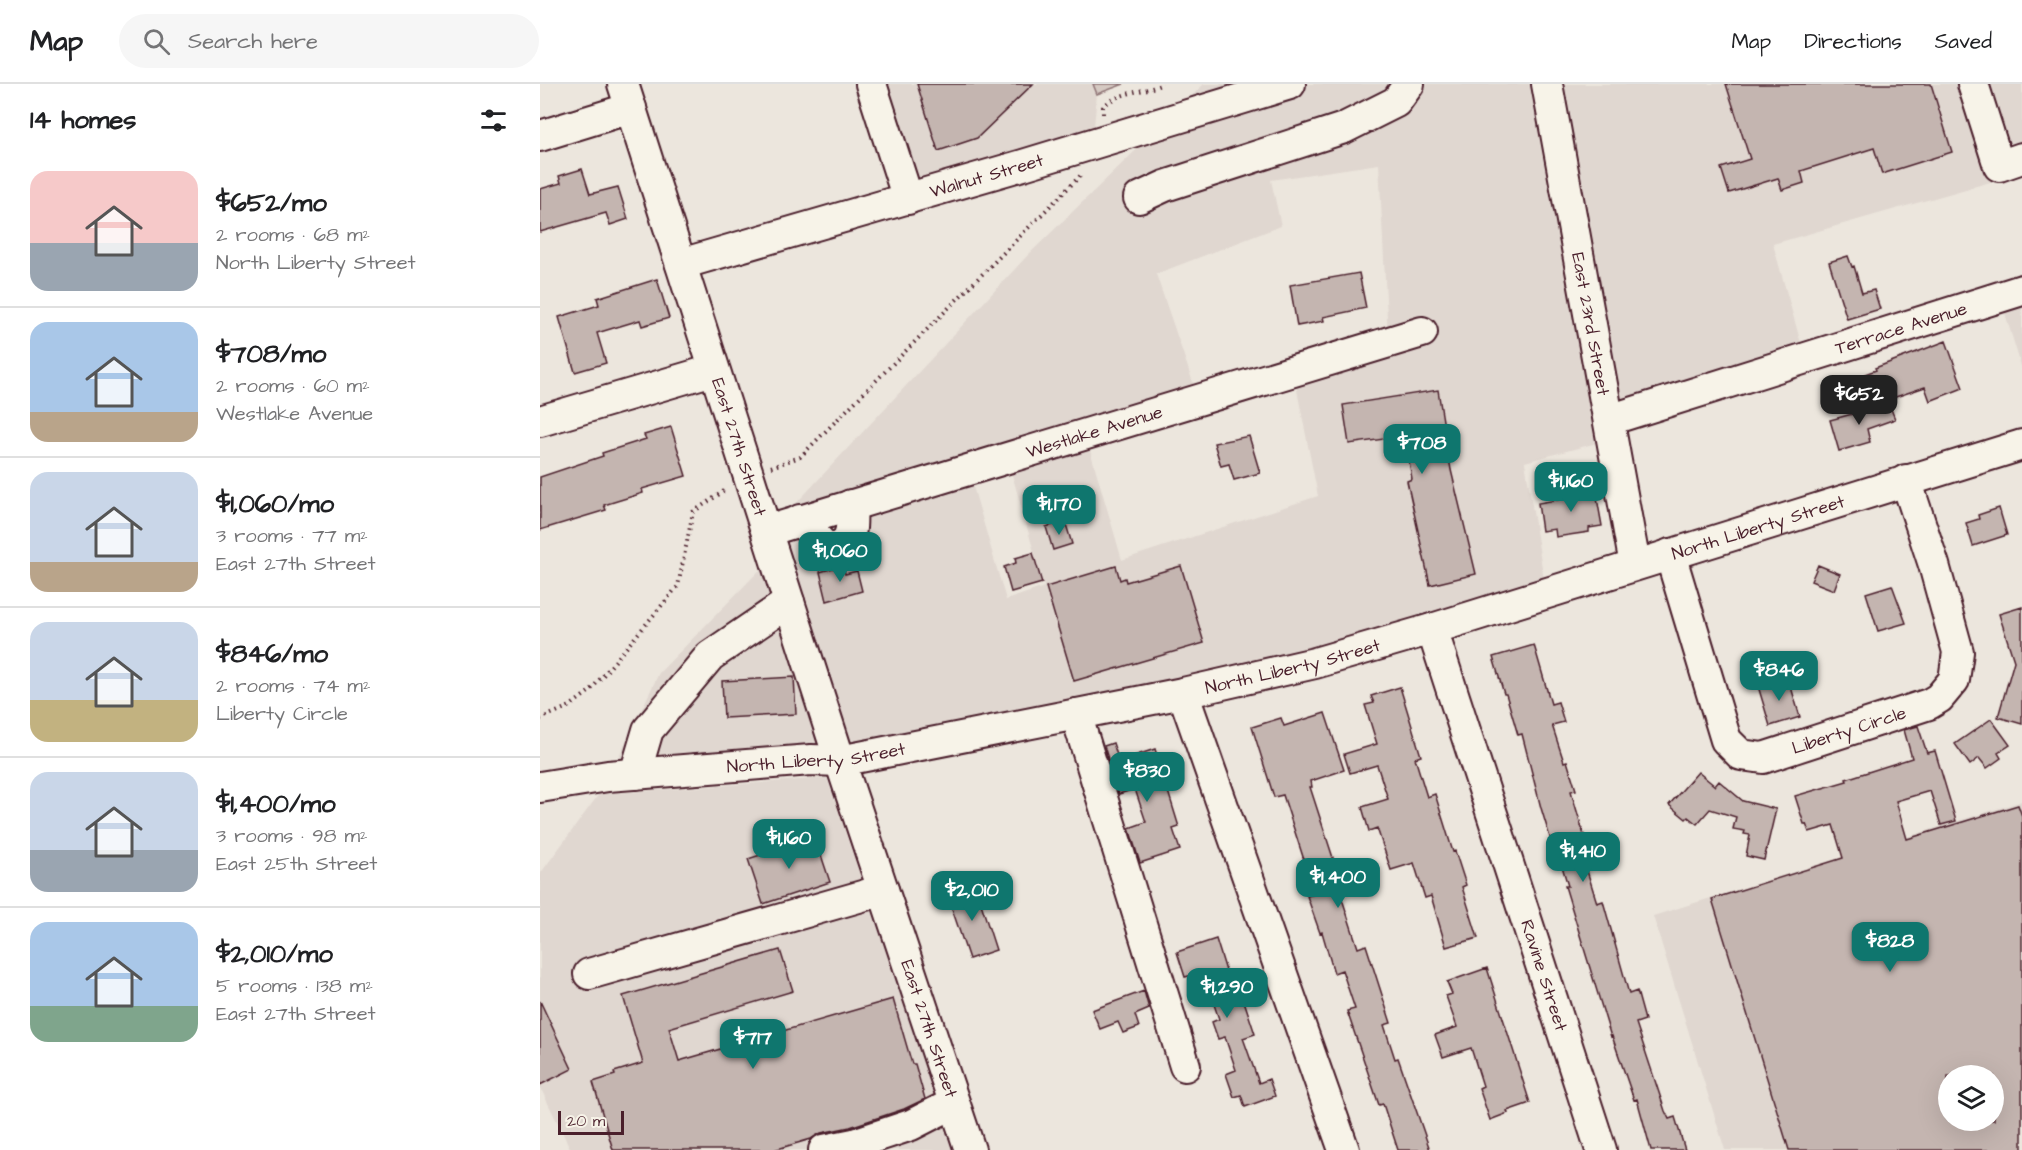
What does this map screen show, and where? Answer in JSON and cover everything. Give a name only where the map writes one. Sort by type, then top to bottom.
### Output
[{"type":"street","points":[[871,84],[908,199]]},
{"type":"street","name":"Walnut Street","points":[[681,264],[908,199],[1290,84]]},
{"type":"street","points":[[1139,198],[1165,186],[1344,128],[1396,102],[1409,84]]},
{"type":"street","name":"East 23rd Street","points":[[1547,84],[1635,565]]},
{"type":"street","points":[[1973,84],[1999,166],[2022,158]]},
{"type":"street","points":[[540,136],[627,96]]},
{"type":"street","name":"East 27th Street","points":[[627,96],[747,475],[970,1150]]},
{"type":"street","name":"Terrace Avenue","points":[[1609,420],[2022,290]]},
{"type":"street","name":"Westlake Avenue","points":[[766,531],[1422,332]]},
{"type":"street","points":[[540,421],[713,370]]},
{"type":"street","name":"North Liberty Street","points":[[540,787],[634,774],[811,760],[840,760],[1184,693],[1315,663],[1432,629],[2022,444]]},
{"type":"street","name":"Liberty Circle","points":[[1670,554],[1726,740],[1742,755],[1763,758],[1929,704],[1939,698],[1954,680],[1958,652],[1934,565],[1906,480]]},
{"type":"street","points":[[801,520],[822,544],[839,552],[848,541],[852,524],[851,506]]},
{"type":"street","points":[[634,774],[648,730],[710,656],[789,602]]},
{"type":"street","name":"Ravine Street","points":[[1432,629],[1601,1150]]},
{"type":"street","points":[[1184,693],[1344,1150]]},
{"type":"street","points":[[1076,714],[1185,1066]]},
{"type":"street","points":[[589,974],[883,890]]},
{"type":"street","points":[[824,1150],[854,1144],[911,1125],[954,1103]]},
{"type":"path","points":[[1106,139],[1103,107],[1110,99],[1163,84]]},
{"type":"path","points":[[540,719],[570,706],[591,691],[678,586],[693,512],[747,475],[800,457],[1084,172]]},
{"type":"shaded area","points":[[856,84],[1093,84],[1097,94],[1092,149],[896,212]]},
{"type":"shaded area","points":[[1093,84],[1124,84],[1097,94]]},
{"type":"shaded area","points":[[1204,84],[2022,84],[2022,173],[1773,244],[1802,347],[1622,402],[1627,435],[1525,462],[1544,580],[1267,661],[851,742],[619,757],[659,673],[794,535],[790,510],[1027,256]],"holes":[[[1379,164],[1389,356],[1296,385],[1318,496],[1122,560],[1089,447],[1203,412],[1156,274],[1281,226],[1271,180]],[[1011,471],[1044,587],[1006,600],[972,483]]]},
{"type":"shaded area","points":[[2022,303],[2022,369],[2004,310]]},
{"type":"shaded area","points":[[827,778],[953,1150],[571,1150],[540,1087],[540,874],[599,794]]},
{"type":"shaded area","points":[[2022,801],[2022,1150],[1725,1150],[1653,916]]},
{"type":"building","points":[[917,84],[1033,84],[977,138],[938,151]]},
{"type":"building","points":[[1726,84],[1931,84],[1952,152],[1882,174],[1874,148],[1801,171],[1804,183],[1782,190],[1778,178],[1729,193],[1721,168],[1750,159]]},
{"type":"building","points":[[582,169],[590,194],[618,187],[628,219],[610,225],[606,213],[540,232],[540,189],[561,183],[559,176]]},
{"type":"building","points":[[1848,256],[1852,267],[1854,266],[1862,293],[1874,290],[1880,309],[1847,319],[1829,262]]},
{"type":"building","points":[[1359,273],[1366,308],[1323,317],[1324,321],[1297,326],[1290,285]]},
{"type":"building","points":[[657,279],[669,318],[642,326],[640,320],[597,333],[606,363],[575,372],[559,317],[599,305],[597,298]]},
{"type":"building","points":[[1946,341],[1963,388],[1930,401],[1925,387],[1875,404],[1865,374]]},
{"type":"building","points":[[1438,390],[1451,470],[1476,574],[1430,585],[1407,481],[1412,479],[1405,436],[1349,444],[1343,405]]},
{"type":"building","points":[[1889,404],[1895,419],[1867,429],[1870,442],[1839,451],[1830,420]]},
{"type":"building","points":[[671,427],[686,476],[642,489],[643,493],[604,505],[606,510],[540,530],[540,477],[603,456],[602,453],[646,439],[644,435]]},
{"type":"building","points":[[1249,436],[1260,473],[1234,480],[1229,464],[1221,466],[1214,443]]},
{"type":"building","points":[[1595,487],[1602,526],[1589,528],[1589,532],[1556,537],[1555,529],[1542,531],[1538,503],[1563,499],[1562,493]]},
{"type":"building","points":[[1999,508],[2007,535],[1973,546],[1966,523],[1979,519],[1978,515]]},
{"type":"building","points":[[1065,521],[1072,544],[1053,550],[1046,527]]},
{"type":"building","points":[[1033,553],[1042,583],[1011,592],[1004,567],[1016,563],[1015,558]]},
{"type":"building","points":[[1818,565],[1840,574],[1834,590],[1811,581]]},
{"type":"building","points":[[1116,566],[1120,580],[1125,578],[1126,582],[1181,566],[1204,643],[1074,681],[1046,587]]},
{"type":"building","points":[[833,568],[844,568],[845,574],[857,571],[862,591],[827,601],[820,572]]},
{"type":"building","points":[[1892,585],[1906,623],[1878,631],[1866,593]]},
{"type":"building","points":[[2022,607],[2022,724],[1998,717],[2014,661],[1999,614]]},
{"type":"building","points":[[1534,645],[1551,704],[1558,702],[1564,722],[1552,725],[1576,790],[1571,791],[1591,859],[1584,861],[1597,903],[1603,901],[1629,994],[1637,991],[1645,1020],[1636,1023],[1665,1111],[1669,1119],[1675,1117],[1685,1150],[1651,1150],[1637,1099],[1634,1100],[1611,1037],[1565,886],[1568,886],[1555,843],[1552,844],[1541,808],[1522,734],[1518,735],[1506,694],[1504,694],[1493,657]]},
{"type":"building","points":[[794,677],[796,714],[724,718],[722,681]]},
{"type":"building","points":[[1788,677],[1800,717],[1770,726],[1758,686]]},
{"type":"building","points":[[1400,687],[1421,756],[1415,758],[1427,797],[1435,794],[1466,885],[1462,887],[1478,938],[1446,947],[1431,896],[1425,898],[1414,863],[1391,870],[1377,828],[1369,831],[1362,807],[1388,799],[1377,765],[1350,773],[1344,754],[1377,744],[1365,705],[1374,703],[1371,696]]},
{"type":"building","points":[[1325,713],[1344,770],[1311,781],[1312,787],[1310,787],[1335,864],[1331,865],[1358,948],[1366,945],[1391,1023],[1384,1025],[1430,1150],[1398,1150],[1383,1104],[1379,1105],[1347,1011],[1355,1009],[1342,970],[1334,973],[1322,932],[1320,933],[1307,896],[1315,894],[1283,795],[1274,797],[1252,727],[1281,718],[1284,726]]},
{"type":"building","points":[[1991,719],[2010,745],[1998,753],[2001,758],[1987,768],[1979,758],[1970,765],[1955,744]]},
{"type":"building","points":[[1918,726],[1927,753],[1935,751],[1956,821],[1941,825],[1930,791],[1896,801],[1907,839],[2018,805],[2022,816],[2022,1150],[1789,1150],[1712,899],[1843,858],[1833,825],[1809,832],[1795,796],[1912,758],[1904,730]]},
{"type":"building","points":[[1113,743],[1119,761],[1155,749],[1179,827],[1173,829],[1180,850],[1140,863],[1129,828],[1146,822],[1135,789],[1119,794],[1104,746]]},
{"type":"building","points":[[1698,772],[1715,786],[1719,781],[1743,801],[1776,809],[1764,860],[1746,856],[1750,835],[1744,834],[1745,831],[1733,829],[1736,817],[1710,809],[1697,824],[1688,817],[1686,819],[1669,805]]},
{"type":"building","points":[[815,837],[830,882],[763,904],[748,859]]},
{"type":"building","points":[[975,885],[996,950],[969,959],[947,894]]},
{"type":"building","points":[[1216,939],[1236,1003],[1244,1001],[1255,1034],[1243,1038],[1259,1083],[1269,1079],[1275,1096],[1245,1107],[1241,1095],[1234,1097],[1226,1074],[1236,1070],[1225,1037],[1218,1039],[1212,1022],[1219,1019],[1206,981],[1192,986],[1189,976],[1185,977],[1177,952]]},
{"type":"building","points":[[780,950],[793,991],[669,1028],[679,1061],[893,999],[925,1099],[904,1109],[850,1127],[821,1133],[811,1139],[774,1150],[613,1150],[593,1082],[615,1075],[614,1072],[643,1063],[623,996]]},
{"type":"building","points":[[1487,968],[1530,1103],[1490,1120],[1479,1088],[1483,1086],[1471,1048],[1443,1057],[1435,1035],[1457,1027],[1446,996],[1452,994],[1447,982]]},
{"type":"building","points":[[1144,991],[1149,1009],[1135,1015],[1139,1027],[1123,1033],[1118,1022],[1100,1029],[1092,1010]]},
{"type":"building","points":[[540,1001],[572,1069],[540,1085]]}]
